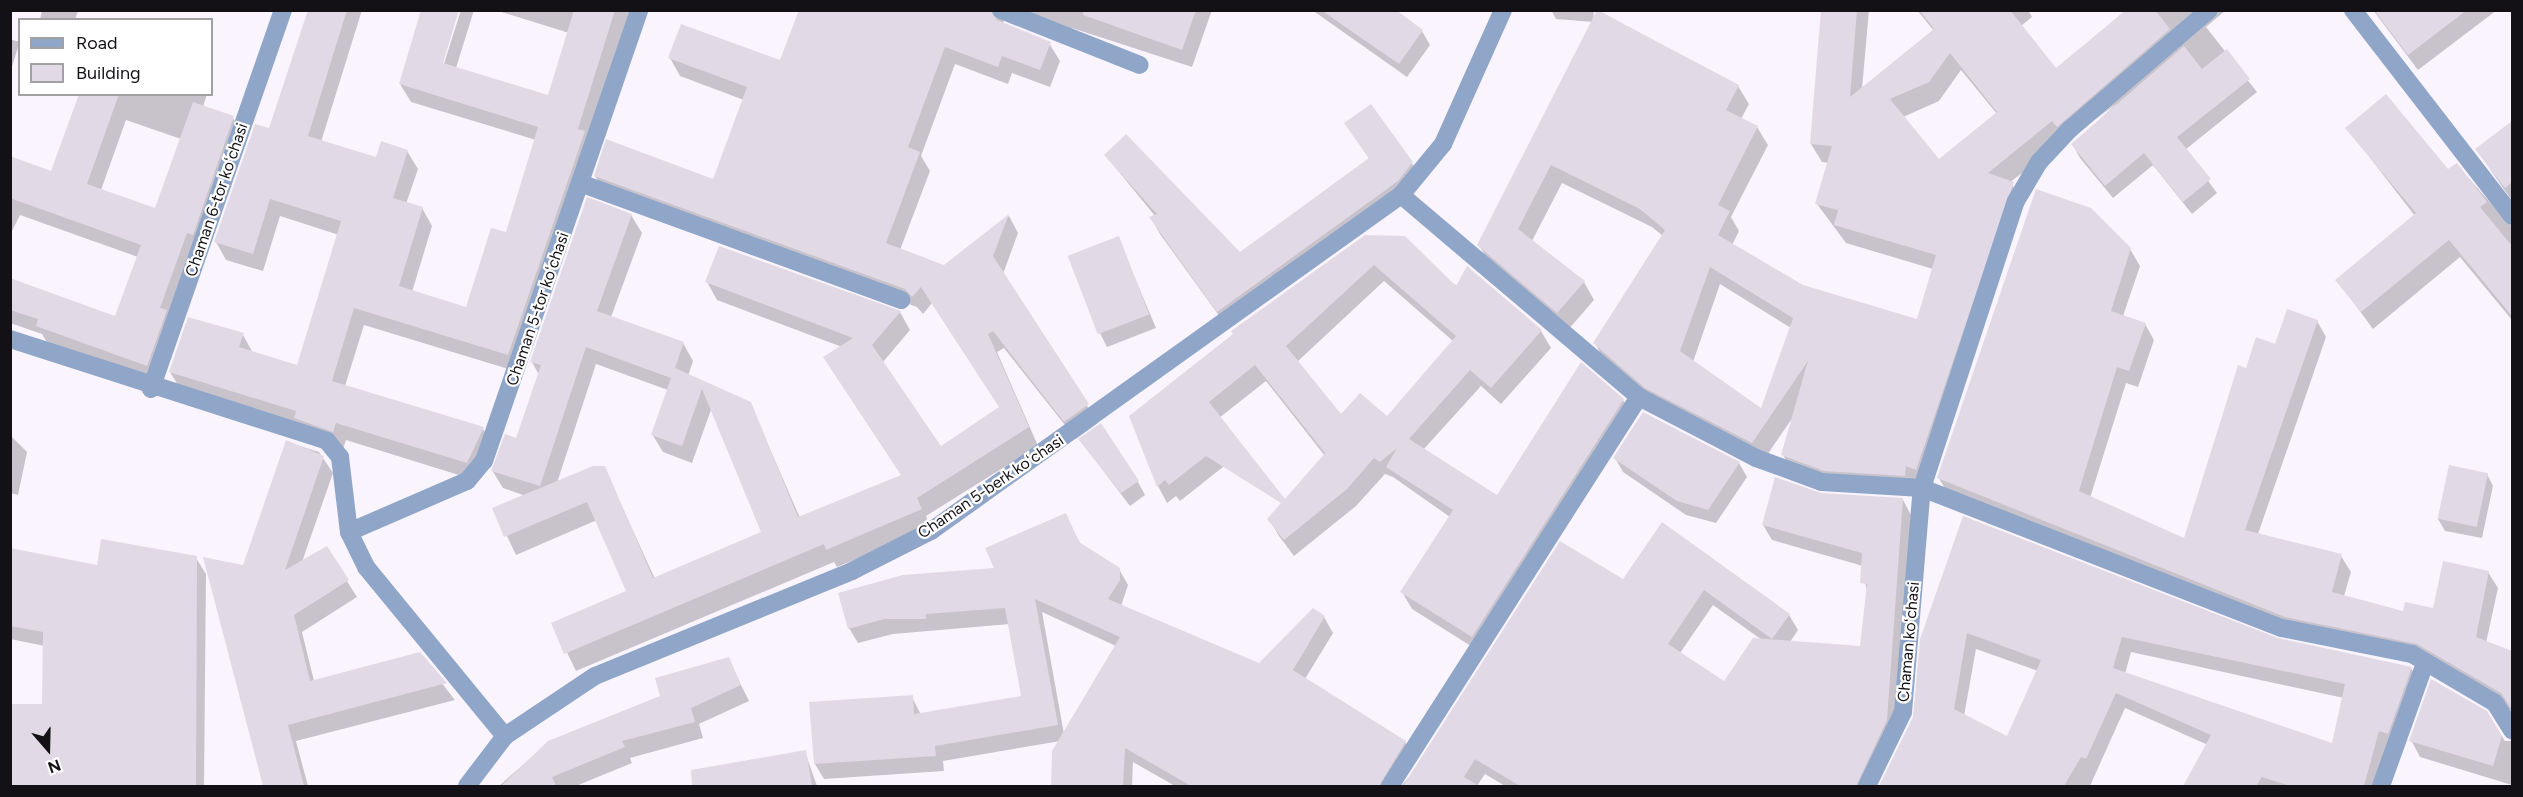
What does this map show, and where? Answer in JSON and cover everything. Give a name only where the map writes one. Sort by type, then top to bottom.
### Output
[{"type":"street","name":"Chaman 6-tor koʻchasi","points":[[151,388],[282,10]]},
{"type":"street","name":"Chaman 5-tor koʻchasi","points":[[349,532],[466,481],[484,461],[639,10]]},
{"type":"street","points":[[1001,10],[1140,65]]},
{"type":"street","name":"Chaman 5-berk koʻchasi","points":[[467,786],[505,736],[595,676],[852,571],[931,531],[1401,195],[1443,144],[1503,10]]},
{"type":"street","name":"Chaman koʻchasi","points":[[1867,786],[1903,712],[1922,489],[2016,201],[2039,162],[2209,10]]},
{"type":"street","points":[[2353,10],[2512,216]]},
{"type":"street","points":[[580,183],[901,300]]},
{"type":"street","points":[[1401,195],[1639,397],[1756,458],[1822,482],[1922,489],[2282,628],[2393,648],[2504,706],[2512,730]]},
{"type":"street","points":[[10,339],[151,388],[327,441],[340,457],[346,479],[349,532],[366,567],[505,736]]},
{"type":"street","points":[[1390,786],[1639,397]]},
{"type":"street","points":[[2381,786],[2424,666]]},
{"type":"building","points":[[308,10],[347,10],[308,136],[376,157],[381,141],[408,150],[393,198],[423,207],[399,286],[466,307],[491,228],[506,232],[538,127],[399,84],[421,10],[459,10],[443,63],[548,95],[574,10],[615,10],[578,129],[585,131],[508,355],[354,308],[332,381],[484,427],[467,463],[336,423],[333,432],[294,418],[296,411],[169,372],[188,317],[244,333],[239,347],[297,365],[341,221],[270,199],[253,254],[214,242],[255,124],[269,128]]},
{"type":"building","points":[[799,10],[990,10],[997,20],[1051,42],[1040,70],[1002,56],[998,67],[945,47],[908,147],[920,152],[886,243],[944,265],[1009,214],[993,256],[1089,404],[1064,422],[993,331],[988,334],[1029,427],[917,498],[922,509],[826,550],[824,544],[564,654],[551,623],[626,591],[587,502],[504,537],[492,508],[593,466],[605,466],[653,578],[761,532],[702,389],[682,446],[651,435],[671,378],[586,347],[540,486],[491,471],[505,434],[516,438],[541,365],[530,362],[587,197],[632,214],[597,311],[684,342],[675,368],[751,402],[798,517],[901,475],[823,357],[853,338],[705,282],[719,246],[901,311],[872,345],[941,446],[999,407],[921,287],[912,297],[905,289],[594,176],[606,139],[713,179],[747,87],[668,58],[681,24],[780,60]]},
{"type":"building","points":[[1084,10],[1196,10],[1182,50],[1083,15]]},
{"type":"building","points":[[1321,10],[1396,10],[1423,30],[1399,64]]},
{"type":"building","points":[[1597,10],[1739,85],[1726,110],[1758,126],[1718,205],[1730,211],[1718,235],[1803,285],[1917,319],[1936,255],[1834,225],[1838,210],[1815,204],[1832,146],[1810,144],[1821,10],[1857,10],[1850,97],[1934,29],[1919,10],[2010,10],[2056,68],[2126,10],[2155,10],[2170,29],[2057,127],[2052,121],[1988,173],[2014,182],[1916,470],[1906,466],[1905,476],[1824,471],[1781,455],[1808,361],[1752,443],[1645,388],[1593,343],[1665,230],[1640,209],[1551,165],[1518,229],[1585,281],[1557,313],[1477,245]],"holes":[[[1950,53],[1997,112],[1939,159],[1890,99],[1929,82]],[[1710,267],[1793,318],[1761,408],[1680,351]]]},
{"type":"building","points":[[2374,10],[2467,10],[2408,55]]},
{"type":"building","points":[[2184,46],[2202,69],[2227,49],[2250,79],[2177,137],[2211,179],[2183,202],[2144,153],[2105,186],[2071,144]]},
{"type":"building","points":[[2386,94],[2448,169],[2457,163],[2487,202],[2480,207],[2512,246],[2512,316],[2449,240],[2361,312],[2335,280],[2416,213],[2345,128]]},
{"type":"building","points":[[78,96],[118,96],[87,184],[155,208],[193,102],[234,116],[193,235],[187,233],[160,308],[167,310],[147,366],[36,326],[38,319],[10,310],[10,278],[115,316],[141,245],[10,198],[10,156],[51,171]]},
{"type":"building","points":[[1371,104],[1413,162],[1398,181],[1217,312],[1149,217],[1157,214],[1104,155],[1126,134],[1240,252],[1369,158],[1344,123]]},
{"type":"building","points":[[2512,121],[2512,182],[2505,188],[2475,149]]},
{"type":"building","points":[[2036,189],[2091,208],[2131,248],[2111,311],[2146,323],[2129,371],[2117,367],[2079,491],[2184,538],[2238,365],[2246,368],[2256,337],[2275,344],[2287,309],[2318,320],[2245,530],[2342,554],[2332,592],[2403,611],[2405,602],[2433,608],[2443,561],[2489,571],[2476,637],[2512,651],[2511,708],[2501,693],[2417,644],[2285,617],[1937,478]]},
{"type":"building","points":[[1365,235],[1405,236],[1456,286],[1467,266],[1542,330],[1491,388],[1470,370],[1409,439],[1497,495],[1581,362],[1624,399],[1472,637],[1400,592],[1453,510],[1386,467],[1397,448],[1380,462],[1374,458],[1347,489],[1284,540],[1267,519],[1281,503],[1206,456],[1169,485],[1165,480],[1157,487],[1129,416],[1233,334],[1231,331]],"holes":[[[1374,265],[1456,336],[1387,416],[1360,393],[1341,414],[1286,346]],[[1255,365],[1325,453],[1285,499],[1209,402]]]},
{"type":"building","points":[[1119,236],[1149,314],[1098,334],[1068,256]]},
{"type":"building","points":[[1643,412],[1740,462],[1708,510],[1677,501],[1613,458]]},
{"type":"building","points":[[1101,423],[1139,481],[1121,493],[1078,439]]},
{"type":"building","points":[[286,440],[324,456],[285,570],[327,546],[349,580],[294,615],[310,681],[420,652],[447,683],[288,725],[304,786],[263,786],[203,557],[243,565]]},
{"type":"building","points":[[2449,465],[2488,473],[2477,527],[2438,519]]},
{"type":"building","points":[[1775,477],[1821,493],[1903,498],[1887,720],[1856,786],[1520,786],[1475,759],[1464,777],[1479,786],[1403,786],[1560,541],[1623,579],[1662,522],[1790,614],[1772,639],[1704,590],[1668,644],[1724,681],[1753,638],[1860,646],[1867,584],[1860,583],[1862,553],[1762,525]]},
{"type":"building","points":[[1066,513],[1079,542],[1120,568],[1120,580],[1108,599],[1259,663],[1313,608],[1325,616],[1293,670],[1406,741],[1379,786],[1191,786],[1125,748],[1123,786],[1051,786],[1052,751],[1120,637],[1035,599],[1058,725],[935,746],[936,756],[814,764],[809,702],[913,695],[914,714],[1021,696],[1005,608],[926,614],[926,619],[884,619],[848,629],[838,593],[903,575],[994,568],[985,548]]},
{"type":"building","points":[[1963,516],[2278,638],[2412,667],[2388,734],[2379,731],[2364,786],[2290,786],[2262,777],[2256,786],[2183,786],[2211,735],[2116,693],[2086,759],[2081,757],[2064,786],[1879,786],[1913,717],[1920,639]],"holes":[[[1967,633],[2041,660],[2007,736],[1954,709]],[[2122,637],[2345,684],[2332,743],[2113,668]]]},
{"type":"building","points":[[101,539],[197,556],[196,786],[10,786],[10,704],[42,704],[43,632],[10,626],[10,548],[97,565]]},
{"type":"building","points":[[729,657],[741,685],[691,708],[695,722],[622,741],[625,747],[552,777],[556,786],[501,786],[548,741],[660,696],[655,678]]},
{"type":"building","points":[[2431,679],[2487,711],[2502,736],[2493,766],[2409,741]]},
{"type":"building","points":[[806,750],[812,786],[692,786],[691,770]]}]
